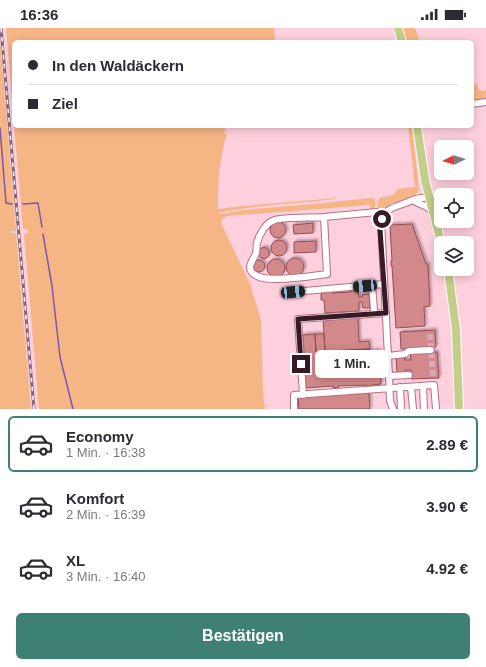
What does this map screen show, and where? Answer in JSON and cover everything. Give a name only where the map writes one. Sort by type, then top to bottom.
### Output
[{"type":"main road","points":[[398,28],[401,40]]},
{"type":"main road","points":[[418,128],[425,180],[439,236]]},
{"type":"main road","points":[[449,276],[455,317],[459,409]]},
{"type":"street","points":[[474,104],[486,102]]},
{"type":"street","points":[[417,200],[425,180]]},
{"type":"street","points":[[389,409],[390,388],[381,221],[384,213],[390,208],[408,202],[429,198]]},
{"type":"street","points":[[417,200],[433,212]]},
{"type":"street","points":[[324,217],[327,274],[274,279],[258,277],[253,274],[250,267],[251,261],[256,254],[257,244],[268,223],[276,219],[324,217],[377,212]]},
{"type":"street","points":[[293,292],[323,286],[367,283],[384,284]]},
{"type":"street","points":[[367,283],[374,310]]},
{"type":"street","points":[[303,395],[298,319],[386,313]]},
{"type":"street","points":[[388,356],[406,354],[409,351],[431,350]]},
{"type":"street","points":[[389,376],[409,375]]},
{"type":"street","points":[[294,409],[294,395],[434,385],[436,408]]},
{"type":"street","points":[[423,386],[424,409]]},
{"type":"street","points":[[400,387],[402,409]]},
{"type":"street","points":[[411,387],[413,409]]},
{"type":"street","points":[[390,401],[393,409]]},
{"type":"shaded area","points":[[6,28],[274,28],[275,40],[12,40],[12,98]]},
{"type":"shaded area","points":[[402,28],[415,28],[419,40],[405,40]]},
{"type":"shaded area","points":[[0,41],[16,231],[11,231],[11,233],[16,233],[31,409],[0,409]]},
{"type":"shaded area","points":[[474,84],[477,84],[478,89],[482,91],[486,90],[486,100],[474,101]]},
{"type":"shaded area","points":[[14,128],[226,128],[224,134],[227,134],[222,152],[218,190],[218,209],[336,198],[321,201],[277,204],[233,210],[219,213],[220,214],[243,210],[370,198],[375,199],[375,207],[371,211],[370,205],[227,216],[222,219],[221,223],[250,284],[261,320],[263,393],[265,409],[39,409],[24,234],[28,233],[28,229],[23,229]]},
{"type":"shaded area","points":[[408,128],[412,128],[419,190],[414,197],[392,203],[383,209],[377,209],[380,198],[393,195],[398,189],[415,187]]},
{"type":"building","points":[[278,222],[285,227],[286,230],[281,237],[278,238],[271,233],[270,230],[275,223]]},
{"type":"building","points":[[313,223],[313,233],[294,234],[293,225]]},
{"type":"building","points":[[412,224],[426,264],[428,264],[430,306],[424,307],[425,326],[396,328],[391,266],[390,225]]},
{"type":"building","points":[[279,240],[286,245],[287,248],[282,255],[279,256],[272,251],[271,248],[276,241]]},
{"type":"building","points":[[316,241],[316,252],[294,253],[294,242]]},
{"type":"building","points":[[264,247],[268,249],[270,253],[268,257],[264,259],[260,257],[258,253],[260,249]]},
{"type":"building","points":[[295,258],[301,261],[304,267],[301,273],[295,276],[289,273],[286,267],[289,261]]},
{"type":"building","points":[[276,259],[282,262],[285,268],[282,274],[276,277],[270,274],[267,268],[270,262]]},
{"type":"building","points":[[257,260],[261,260],[265,266],[261,272],[257,272],[253,268],[253,264]]},
{"type":"building","points":[[351,290],[358,291],[359,297],[369,294],[370,308],[363,308],[362,302],[359,302],[359,311],[325,313],[324,300],[321,300],[321,294],[332,291],[332,293],[351,292]]},
{"type":"building","points":[[358,317],[359,342],[369,341],[370,349],[325,351],[323,318]]},
{"type":"building","points":[[435,330],[436,347],[401,349],[400,332]]},
{"type":"building","points":[[315,334],[316,352],[370,349],[370,351],[379,351],[381,384],[366,386],[338,386],[339,387],[333,388],[333,386],[306,388],[303,335]]},
{"type":"building","points":[[315,334],[324,334],[325,351],[316,352]]},
{"type":"building","points":[[437,352],[439,378],[411,379],[411,370],[405,370],[406,373],[397,373],[396,358],[404,357],[405,360],[411,360],[410,353]]},
{"type":"building","points":[[369,393],[370,409],[299,409],[298,397]]},
{"type":"waterway","points":[[0,128],[6,203],[12,204]]},
{"type":"waterway","points":[[23,204],[38,203],[42,227]]},
{"type":"waterway","points":[[43,234],[52,286],[60,357],[73,409]]},
{"type":"tunnel","points":[[430,334],[433,376]]},
{"type":"railway","points":[[1,28],[34,409]]},
{"type":"route","points":[[301,364],[298,319],[386,313],[380,230],[380,223],[382,219]]}]
